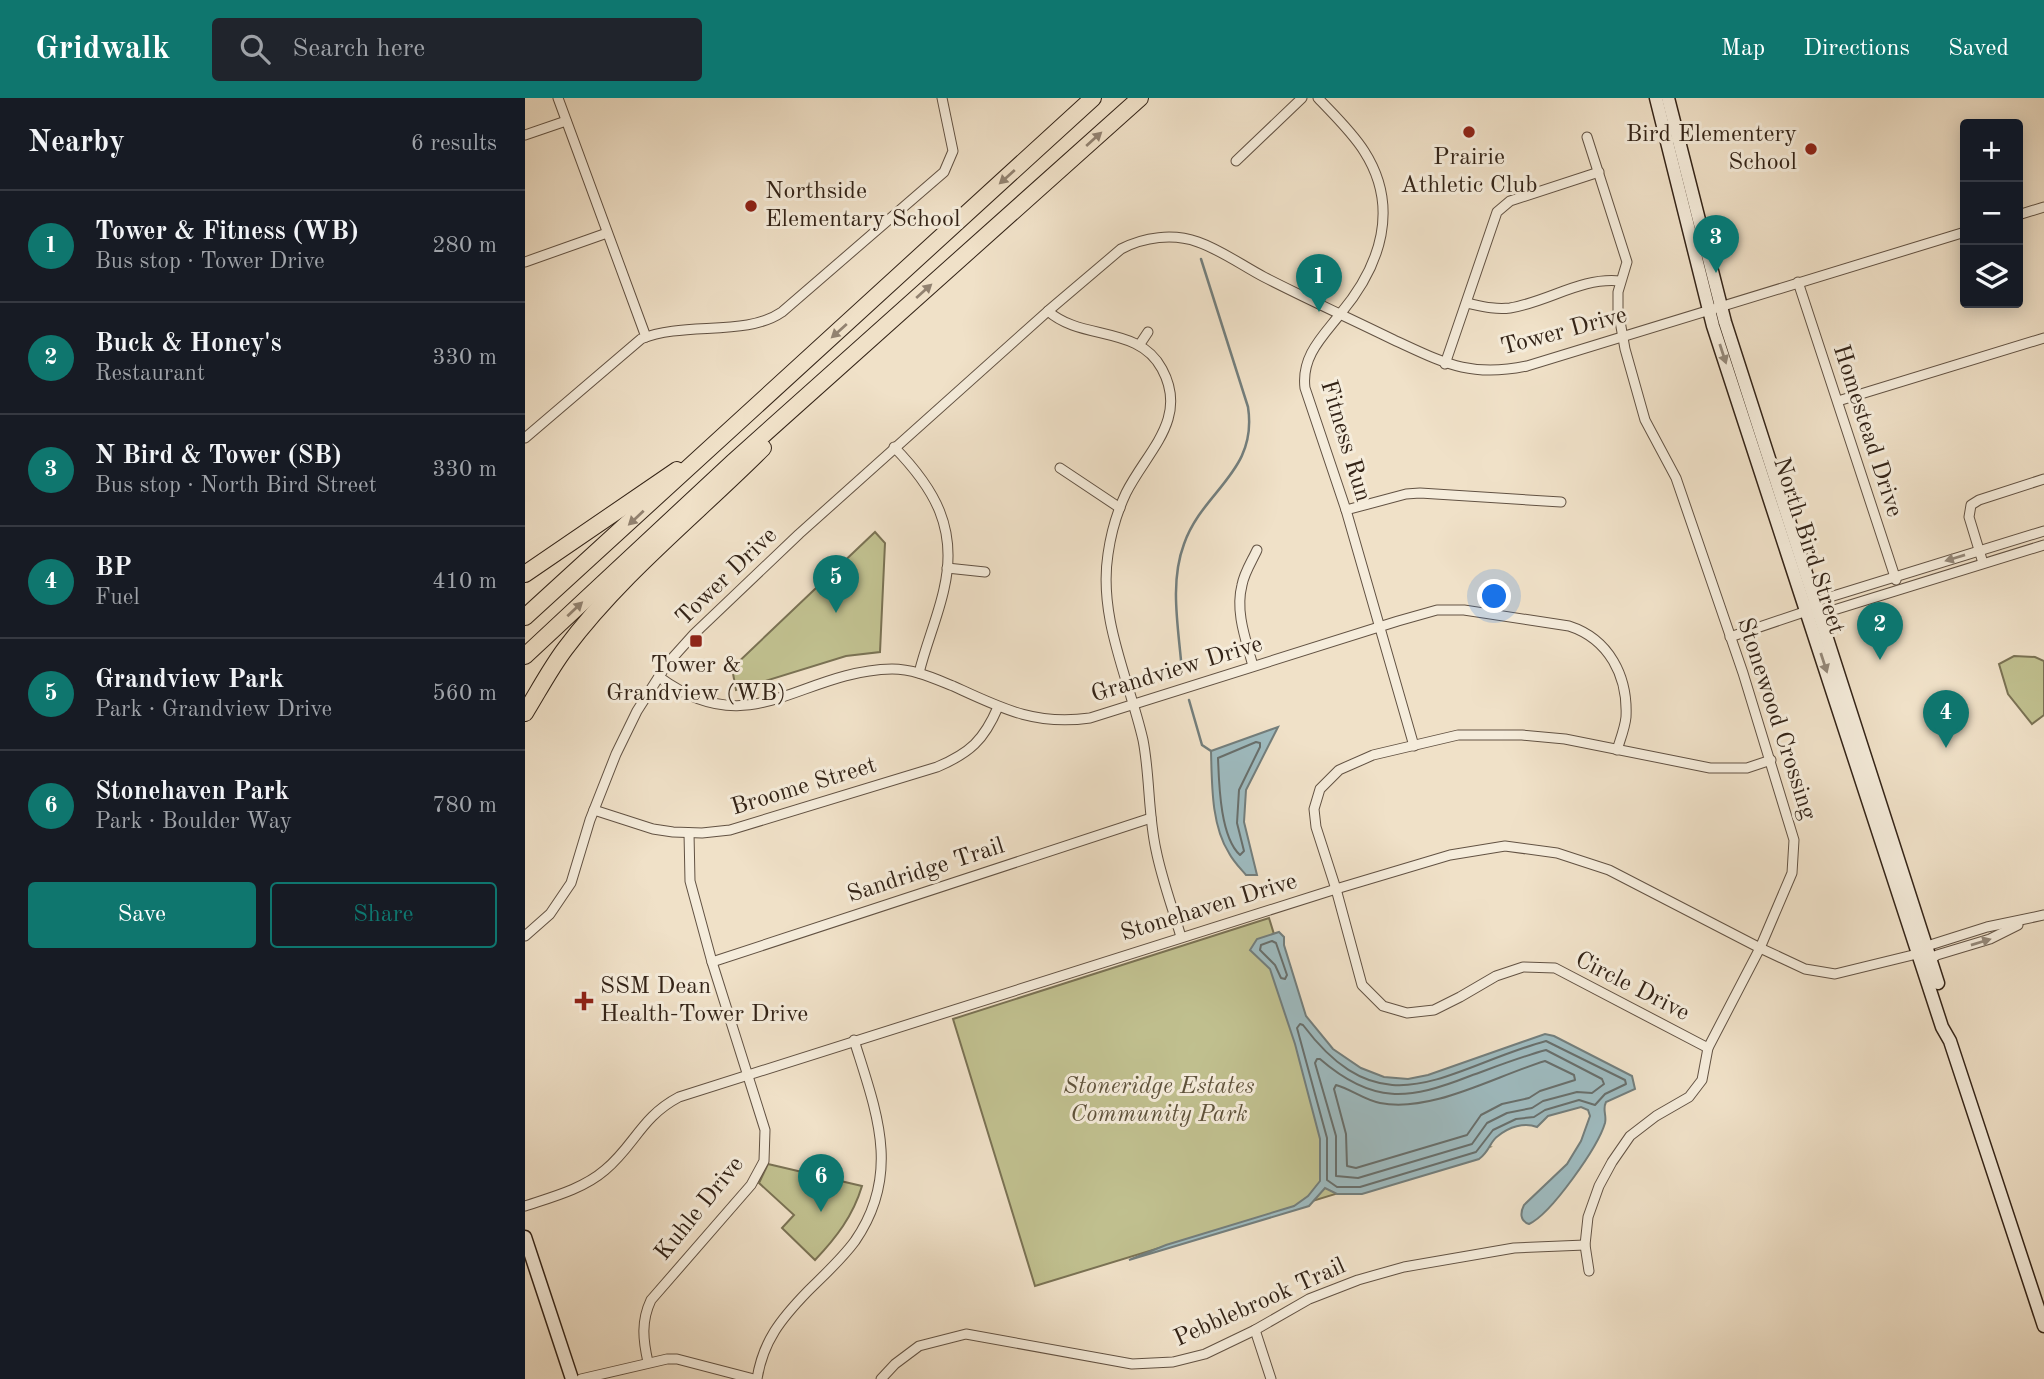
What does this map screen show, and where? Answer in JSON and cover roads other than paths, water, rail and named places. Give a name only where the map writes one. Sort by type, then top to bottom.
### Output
[{"type":"highway","points":[[525,617],[1093,98]]},
{"type":"highway","points":[[525,656],[723,471],[1140,98]]},
{"type":"highway","points":[[525,713],[565,649],[610,596],[829,385],[887,324]]},
{"type":"highway","points":[[525,574],[677,470],[794,372]]},
{"type":"street","points":[[558,98],[646,337]]},
{"type":"street","points":[[525,438],[646,337],[658,332],[754,324],[775,317],[948,167],[953,151],[941,98]]},
{"type":"street","points":[[1236,161],[1302,98]]},
{"type":"street","name":"Fitness Run","points":[[1318,98],[1363,149],[1382,190],[1384,221],[1378,252],[1361,285],[1310,354],[1304,382],[1346,510],[1414,746]]},
{"type":"street","name":"North Bird Street","points":[[1656,98],[1715,308],[1807,611],[1926,952]]},
{"type":"street","name":"North Bird Street","points":[[1668,98],[1715,308],[1817,601],[1926,952],[1942,1027],[1950,1041],[2044,1326]]},
{"type":"street","points":[[525,135],[566,121]]},
{"type":"street","name":"Stonewood Crossing","points":[[1587,137],[1627,261],[1620,281],[1618,310],[1645,420],[1676,478],[1771,760],[1794,840],[1792,873],[1760,948],[1708,1048],[1702,1080],[1689,1097],[1656,1116],[1630,1136],[1599,1186],[1588,1217],[1585,1245],[1589,1271]]},
{"type":"street","points":[[1445,364],[1497,212],[1510,201],[1599,172]]},
{"type":"street","points":[[2023,214],[2044,208]]},
{"type":"street","points":[[525,262],[607,233]]},
{"type":"street","name":"Tower Drive","points":[[525,936],[550,914],[571,883],[594,810],[616,754],[637,711],[667,664],[703,625],[894,447],[1121,249],[1147,239],[1164,237],[1200,243],[1340,315],[1445,364],[1480,370],[1511,369],[1960,233]]},
{"type":"street","points":[[1467,303],[1488,308],[1513,307],[1594,281],[1620,281]]},
{"type":"street","name":"Homestead Drive","points":[[1798,282],[1893,577]]},
{"type":"street","points":[[1048,311],[1072,326],[1140,344],[1157,361],[1165,374],[1170,391],[1171,416],[1125,494],[1111,535],[1107,557],[1107,606],[1146,757],[1156,851],[1181,937]]},
{"type":"street","points":[[1140,344],[1148,332]]},
{"type":"street","points":[[1838,401],[2044,338]]},
{"type":"street","points":[[894,447],[919,474],[936,499],[947,543],[944,589],[919,673]]},
{"type":"street","points":[[1060,468],[1120,508]]},
{"type":"street","points":[[1983,563],[1969,517],[1971,505],[1974,501],[2044,480]]},
{"type":"street","points":[[1346,510],[1406,494],[1420,493],[1561,502]]},
{"type":"street","points":[[1730,637],[1807,611],[1817,601],[2044,531]]},
{"type":"street","points":[[1807,611],[1821,614],[2044,545]]},
{"type":"street","points":[[1253,666],[1243,632],[1240,600],[1242,584],[1257,550]]},
{"type":"street","points":[[947,568],[985,572]]},
{"type":"street","points":[[1893,577],[1904,587]]},
{"type":"street","name":"Grandview Drive","points":[[659,677],[700,701],[741,707],[845,676],[893,669],[919,673],[998,707],[1034,719],[1061,721],[1090,718],[1380,626],[1437,611],[1464,610],[1569,626],[1583,631],[1605,648],[1618,667],[1626,692],[1626,720],[1618,750]]},
{"type":"street","name":"Broome Street","points":[[594,810],[653,829],[689,833],[743,828],[937,767],[963,755],[988,730],[998,707]]},
{"type":"street","name":"Circle Drive","points":[[1708,1048],[1555,968],[1524,967],[1496,976],[1434,1010],[1407,1013],[1383,1006],[1362,985],[1316,827],[1314,809],[1320,789],[1339,770],[1373,755],[1458,735],[1522,735],[1565,739],[1730,770],[1771,760]]},
{"type":"street","name":"Sandridge Trail","points":[[712,962],[1151,818]]},
{"type":"street","name":"Kuhle Drive","points":[[648,1362],[643,1334],[645,1311],[651,1300],[751,1185],[762,1167],[765,1130],[712,962],[690,881],[689,833]]},
{"type":"street","name":"Stonehaven Drive","points":[[525,1206],[579,1187],[605,1171],[650,1117],[664,1104],[679,1097],[1181,937],[1450,855],[1505,846],[1557,853],[1609,870],[1805,969],[1835,974],[1926,952],[1937,955],[1990,939],[2044,915]]},
{"type":"street","points":[[581,1379],[648,1362],[677,1359],[755,1379],[771,1335],[781,1319],[854,1242],[873,1207],[882,1169],[882,1141],[879,1121],[854,1040]]},
{"type":"street","points":[[525,1237],[572,1379]]},
{"type":"street","name":"Pebblebrook Trail","points":[[881,1379],[895,1364],[919,1346],[966,1334],[1132,1364],[1173,1362],[1205,1354],[1255,1330],[1309,1299],[1404,1267],[1514,1248],[1585,1245]]},
{"type":"street","points":[[1255,1330],[1271,1379]]},
{"type":"water","points":[[1278,727],[1246,790],[1244,822],[1257,875],[1246,875],[1231,856],[1219,830],[1214,804],[1211,751]]},
{"type":"water","points":[[1279,932],[1284,937],[1284,945],[1306,1016],[1333,1049],[1361,1068],[1384,1077],[1408,1079],[1428,1075],[1545,1034],[1554,1036],[1632,1076],[1635,1089],[1606,1102],[1605,1123],[1584,1163],[1561,1194],[1529,1224],[1522,1216],[1524,1205],[1567,1164],[1581,1141],[1590,1116],[1588,1110],[1581,1107],[1548,1116],[1537,1127],[1522,1125],[1512,1128],[1495,1138],[1479,1159],[1362,1194],[1337,1194],[1325,1188],[1309,1206],[1129,1260],[1166,1245],[1294,1206],[1308,1196],[1320,1181],[1320,1139],[1295,1044],[1270,969],[1250,950],[1257,939]]},
{"type":"waterway","points":[[1182,672],[1176,607],[1179,559],[1193,525],[1237,465],[1245,448],[1249,429],[1248,407],[1201,259]]},
{"type":"waterway","points":[[1189,700],[1202,745],[1211,751]]},
{"type":"place","name":"Prairie Athletic Club","points":[[1469,132]]},
{"type":"place","name":"Bird Elementery School","points":[[1811,149]]},
{"type":"place","name":"Northside Elementary School","points":[[751,206]]},
{"type":"place","name":"N Bird & Tower (SB)","points":[[1716,273]]},
{"type":"place","name":"Tower & Fitness (WB)","points":[[1319,312]]},
{"type":"place","name":"Grandview Park","points":[[836,613]]},
{"type":"place","name":"Tower & Grandview (WB)","points":[[696,641]]},
{"type":"place","name":"Buck & Honey's","points":[[1880,660]]},
{"type":"place","name":"BP","points":[[1946,748]]},
{"type":"place","name":"SSM Dean Health-Tower Drive","points":[[584,1001]]},
{"type":"place","name":"Stonehaven Park","points":[[821,1212]]},
{"type":"park label","name":"Stoneridge Estates Community Park","points":[[1159,1101]]}]
